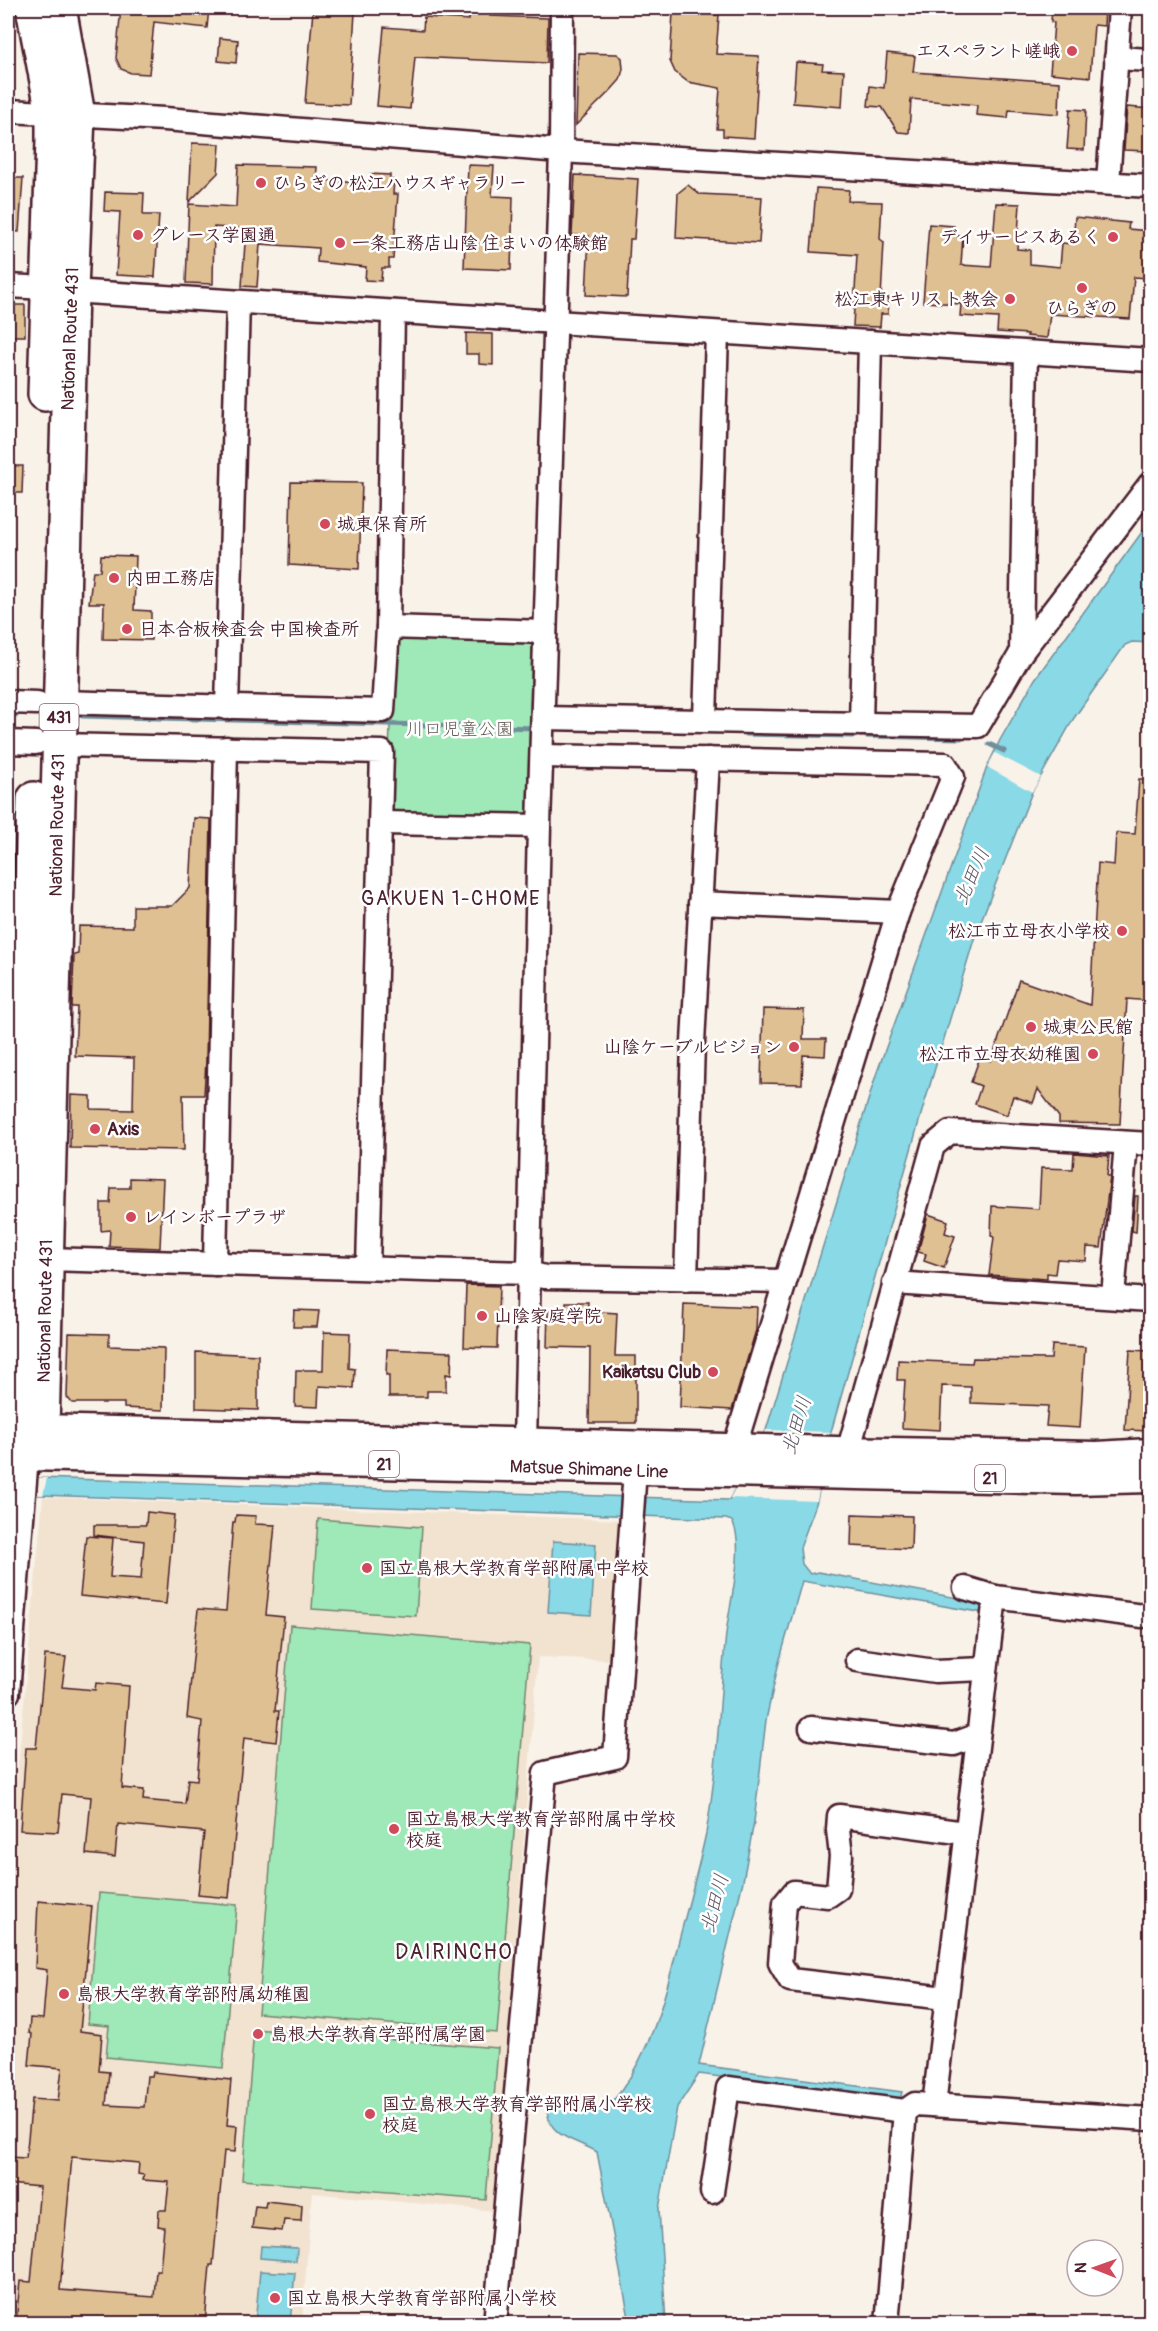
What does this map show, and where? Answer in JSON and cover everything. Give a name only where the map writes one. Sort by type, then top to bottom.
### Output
[{"type":"highway","name":"National Route 431","points":[[33,8],[65,114]]},
{"type":"highway","name":"National Route 431","points":[[20,1439],[35,702],[59,290],[65,114],[72,91],[59,8]]},
{"type":"highway","name":"National Route 431","points":[[20,1439],[21,1295],[25,1258]]},
{"type":"main road","name":"Matsue Shimane Line","points":[[20,1439],[525,1443],[741,1457],[838,1459],[1097,1456],[1150,1453]]},
{"type":"main road","name":"Matsue Shimane Line","points":[[20,1439],[634,1494],[741,1457]]},
{"type":"main road","name":"Matsue Shimane Line","points":[[838,1459],[1076,1480],[1150,1478]]},
{"type":"street","points":[[525,1443],[539,826],[561,151],[562,8]]},
{"type":"street","points":[[1108,183],[1120,8]]},
{"type":"street","points":[[1116,58],[1150,60]]},
{"type":"street","points":[[8,111],[561,151],[1150,186]]},
{"type":"street","points":[[8,286],[1150,360]]},
{"type":"street","points":[[227,708],[238,302]]},
{"type":"street","points":[[35,702],[383,711],[388,627],[393,312]]},
{"type":"street","points":[[705,720],[717,333]]},
{"type":"street","points":[[861,724],[870,342]]},
{"type":"street","points":[[1021,653],[1026,353]]},
{"type":"street","points":[[543,733],[705,720],[978,726],[1021,653],[1150,484]]},
{"type":"street","points":[[388,627],[545,632]]},
{"type":"street","points":[[543,733],[708,759],[945,764],[953,777],[898,912],[784,1281],[741,1457]]},
{"type":"street","points":[[34,744],[382,752],[382,823],[368,1267]]},
{"type":"street","points":[[215,1264],[226,748]]},
{"type":"street","points":[[686,1280],[700,903],[708,759]]},
{"type":"street","points":[[382,823],[539,826]]},
{"type":"street","points":[[700,903],[898,912]]},
{"type":"street","points":[[838,1459],[894,1283],[933,1146],[950,1132],[1150,1144]]},
{"type":"street","points":[[1113,1296],[1126,1143]]},
{"type":"street","points":[[25,1258],[368,1267],[529,1273],[545,1277],[784,1281]]},
{"type":"street","points":[[894,1283],[1150,1299]]},
{"type":"street","points":[[8,1693],[20,1439]]},
{"type":"street","points":[[495,2324],[545,1773],[615,1756],[634,1494]]},
{"type":"street","points":[[965,1588],[996,1597],[1147,1614]]},
{"type":"street","points":[[934,2105],[985,1669],[996,1597]]},
{"type":"street","points":[[857,1660],[935,1671],[985,1669]]},
{"type":"street","points":[[810,1728],[954,1744],[978,1735]]},
{"type":"street","points":[[945,1998],[790,1980],[780,1963],[785,1903],[794,1892],[828,1896],[838,1889],[841,1857],[839,1816],[965,1833]]},
{"type":"street","points":[[712,2192],[728,2088],[905,2111],[915,2104],[1150,2119]]},
{"type":"street","points":[[887,2324],[905,2111]]},
{"type":"shaded area","name":"島根大学教育学部附属学園","points":[[43,1497],[622,1520],[613,1660],[538,1657],[494,2211],[312,2193],[302,2323],[8,2324],[8,1875]]},
{"type":"green space","name":"川口児童公園","points":[[399,636],[527,641],[532,646],[527,813],[524,817],[394,815],[387,811],[393,641]]},
{"type":"green space","name":"国立島根大学教育学部附属中学校","points":[[318,1519],[422,1527],[416,1616],[312,1609]]},
{"type":"green space","name":"国立島根大学教育学部附属中学校 校庭","points":[[290,1625],[530,1645],[497,2033],[258,2013]]},
{"type":"green space","points":[[99,1893],[237,1905],[223,2068],[106,2057],[109,2026],[88,2024]]},
{"type":"green space","name":"国立島根大学教育学部附属小学校 校庭","points":[[254,2029],[498,2048],[486,2200],[242,2180]]},
{"type":"water","name":"北田川","points":[[1150,521],[1150,643],[1132,642],[1125,645],[1074,718],[1032,792],[975,936],[920,1118],[831,1432],[817,1501],[800,1548],[802,1564],[810,1574],[818,1572],[985,1603],[984,1613],[802,1581],[778,1666],[766,1720],[754,1822],[743,1881],[699,2065],[902,2092],[900,2101],[699,2074],[677,2107],[659,2209],[666,2323],[630,2323],[597,2152],[559,2133],[549,2120],[547,2111],[553,2105],[561,2104],[588,2110],[599,2109],[610,2103],[621,2091],[641,2057],[662,2004],[700,1862],[710,1808],[726,1634],[737,1560],[736,1532],[732,1521],[10,1494],[8,1496],[8,1477],[729,1500],[766,1430],[876,1075],[987,767],[1035,679]]},
{"type":"water","name":"国立島根大学教育学部附属中学校","points":[[553,1541],[596,1544],[591,1615],[548,1612]]},
{"type":"water","name":"国立島根大学教育学部附属小学校","points":[[261,2246],[297,2248],[296,2261],[260,2258]]},
{"type":"water","name":"国立島根大学教育学部附属小学校","points":[[260,2271],[295,2273],[290,2323],[255,2323]]},
{"type":"pier","points":[[995,753],[1041,777],[1032,792],[987,767]]},
{"type":"pier","points":[[766,1430],[831,1432],[817,1501],[730,1498]]},
{"type":"pier","points":[[8,1477],[47,1478],[43,1495],[10,1493]]},
{"type":"building","points":[[121,8],[209,8],[207,28],[154,22],[149,74],[131,73],[121,69],[116,58]]},
{"type":"building","points":[[470,8],[491,9],[490,16],[548,18],[547,63],[415,57],[410,109],[377,106],[384,27],[423,30],[424,17],[469,20]]},
{"type":"building","points":[[1052,8],[1105,8],[1104,26],[1094,25],[1090,77],[1050,73],[1054,23],[1051,22]]},
{"type":"building","points":[[313,10],[355,13],[349,105],[305,103]]},
{"type":"building","points":[[673,13],[719,15],[716,54],[759,56],[754,138],[723,136],[723,129],[717,129],[720,88],[688,82],[675,72],[670,61]]},
{"type":"building","points":[[220,38],[238,40],[236,63],[218,61]]},
{"type":"building","points":[[578,53],[617,54],[622,58],[623,69],[620,80],[576,125]]},
{"type":"building","points":[[887,53],[915,56],[913,72],[1060,82],[1059,114],[1009,110],[1008,118],[976,115],[977,105],[911,99],[909,133],[898,132],[882,107],[868,106],[870,86],[884,88]]},
{"type":"building","points":[[796,62],[823,64],[822,70],[844,71],[842,107],[793,103]]},
{"type":"building","points":[[1127,107],[1150,109],[1149,151],[1124,150]]},
{"type":"building","points":[[1070,109],[1086,110],[1084,150],[1067,149]]},
{"type":"building","points":[[192,143],[220,144],[218,173],[189,202]]},
{"type":"building","points":[[238,165],[317,167],[316,180],[370,182],[370,174],[390,175],[390,180],[394,180],[393,194],[398,194],[393,259],[389,259],[389,268],[382,268],[381,281],[365,280],[366,267],[317,262],[318,248],[260,244],[257,287],[242,286],[246,229],[214,227],[213,284],[186,283],[189,204],[236,207]]},
{"type":"building","points":[[468,165],[494,166],[492,196],[513,197],[511,270],[464,268]]},
{"type":"building","points":[[575,175],[638,179],[634,239],[630,239],[627,297],[586,295],[589,236],[572,235]]},
{"type":"building","points":[[8,178],[23,178],[19,232],[8,231]]},
{"type":"building","points":[[688,185],[699,194],[762,197],[759,243],[676,238],[678,193]]},
{"type":"building","points":[[816,188],[849,190],[848,201],[882,202],[880,239],[884,242],[881,298],[889,298],[888,314],[881,314],[880,327],[853,326],[857,255],[811,252]]},
{"type":"building","name":"グレース学園通","points":[[105,192],[144,193],[143,215],[159,215],[155,277],[116,275],[120,212],[104,211]]},
{"type":"building","points":[[996,203],[1020,204],[1017,249],[1030,250],[1030,264],[1060,267],[1062,243],[1073,244],[1075,217],[1129,223],[1128,229],[1150,231],[1148,278],[1134,277],[1130,319],[1050,314],[1047,338],[997,332],[998,318],[960,316],[961,304],[923,302],[929,224],[954,226],[953,236],[963,236],[961,265],[991,267]]},
{"type":"building","points":[[8,305],[25,305],[25,336],[8,336]]},
{"type":"building","points":[[466,333],[493,334],[493,365],[479,364],[479,354],[466,354]]},
{"type":"building","points":[[8,466],[23,466],[22,493],[8,493]]},
{"type":"building","name":"城東保育所","points":[[291,482],[362,483],[359,569],[289,565]]},
{"type":"building","points":[[101,555],[136,556],[134,610],[151,611],[151,640],[103,639],[104,603],[89,603],[93,571],[100,571]]},
{"type":"building","points":[[1139,779],[1150,779],[1150,1001],[1127,999],[1120,1124],[1059,1123],[1059,1117],[1038,1089],[1033,1103],[1013,1096],[1007,1115],[975,1104],[981,1086],[971,1082],[980,1057],[991,1061],[1019,980],[1090,1005],[1098,863],[1114,865],[1116,833],[1135,834]]},
{"type":"building","points":[[194,818],[211,819],[206,1060],[204,1095],[183,1095],[184,1150],[70,1148],[71,1095],[91,1096],[91,1109],[133,1110],[134,1058],[75,1056],[77,1007],[72,1007],[74,955],[78,954],[79,926],[133,927],[133,906],[172,906],[190,888]]},
{"type":"building","name":"山陰ケーブルビジョン","points":[[763,1009],[804,1010],[803,1039],[826,1039],[825,1056],[803,1055],[802,1084],[761,1083]]},
{"type":"building","points":[[1074,1153],[1109,1156],[1107,1176],[1110,1176],[1101,1248],[1087,1247],[1086,1261],[1057,1259],[1055,1274],[1047,1273],[1047,1279],[989,1275],[994,1237],[991,1236],[992,1206],[1039,1209],[1041,1168],[1073,1169]]},
{"type":"building","name":"レインボープラザ","points":[[130,1178],[163,1179],[160,1248],[109,1246],[110,1230],[101,1231],[101,1203],[110,1203],[111,1188],[130,1188]]},
{"type":"building","points":[[1135,1196],[1138,1196],[1136,1232],[1132,1231]]},
{"type":"building","points":[[928,1214],[948,1221],[945,1233],[955,1236],[944,1268],[924,1261],[926,1254],[918,1252]]},
{"type":"building","name":"山陰家庭学院","points":[[466,1285],[499,1286],[497,1348],[464,1347]]},
{"type":"building","points":[[566,1302],[588,1302],[587,1311],[617,1313],[615,1356],[636,1356],[636,1423],[589,1423],[590,1348],[547,1347],[548,1310],[566,1311]]},
{"type":"building","name":"Kaikatsu Club","points":[[684,1304],[757,1307],[756,1330],[732,1410],[680,1407]]},
{"type":"building","points":[[294,1310],[319,1311],[317,1327],[293,1327]]},
{"type":"building","points":[[324,1332],[350,1333],[349,1368],[355,1369],[354,1388],[319,1386],[318,1407],[295,1406],[296,1370],[323,1370]]},
{"type":"building","points":[[69,1333],[109,1334],[109,1346],[164,1348],[163,1410],[124,1408],[124,1403],[72,1403],[67,1397]]},
{"type":"building","points":[[1052,1345],[1085,1347],[1080,1428],[1046,1426],[1048,1406],[971,1403],[971,1387],[942,1386],[940,1430],[902,1428],[905,1380],[897,1380],[898,1360],[972,1363],[973,1358],[1051,1359]]},
{"type":"building","points":[[387,1349],[452,1352],[451,1375],[446,1374],[446,1391],[427,1391],[427,1397],[389,1397],[389,1375],[386,1375]]},
{"type":"building","points":[[1130,1350],[1150,1351],[1150,1431],[1125,1430]]},
{"type":"building","points":[[196,1352],[258,1355],[258,1410],[196,1408]]},
{"type":"building","points":[[147,1512],[174,1515],[166,1604],[80,1596],[86,1536],[113,1538],[110,1577],[141,1579],[144,1541],[94,1535],[94,1525],[146,1525]]},
{"type":"building","points":[[852,1514],[912,1516],[911,1549],[851,1546]]},
{"type":"building","points":[[236,1515],[256,1516],[255,1524],[275,1525],[266,1615],[284,1617],[275,1711],[279,1711],[276,1742],[244,1738],[229,1898],[198,1895],[204,1832],[118,1824],[115,1857],[86,1854],[91,1797],[62,1794],[58,1832],[20,1830],[26,1748],[36,1748],[45,1655],[66,1657],[62,1687],[95,1690],[96,1683],[129,1686],[122,1788],[144,1790],[143,1800],[185,1804],[188,1779],[197,1780],[202,1721],[187,1718],[198,1609],[226,1611],[233,1522],[235,1522]]},
{"type":"building","points":[[38,1901],[92,1906],[80,2031],[102,2034],[99,2071],[109,2072],[106,2105],[144,2107],[147,2076],[152,2076],[153,2072],[231,2080],[227,2125],[237,2126],[235,2152],[224,2151],[205,2324],[16,2322],[20,2281],[31,2282],[40,2187],[8,2184],[8,2157],[26,2158],[32,2099],[58,2101],[62,2068],[29,2065],[32,2034],[29,2033],[30,2018],[43,2019],[47,1970],[35,1968]],"holes":[[[72,2157],[139,2163],[138,2174],[144,2175],[143,2180],[169,2182],[166,2210],[159,2210],[158,2226],[164,2227],[160,2270],[156,2270],[154,2297],[60,2290]]]},
{"type":"building","points":[[266,2201],[302,2205],[301,2221],[284,2220],[282,2231],[252,2228],[255,2206],[265,2207]]},
{"type":"waterway","points":[[8,715],[16,715]]},
{"type":"waterway","points":[[82,716],[536,728]]},
{"type":"waterway","points":[[746,734],[855,736]]},
{"type":"waterway","points":[[866,736],[961,738]]},
{"type":"waterway","points":[[989,744],[1004,751]]},
{"type":"place","name":"エスペラント嵯峨","points":[[1072,51]]},
{"type":"place","name":"ひらぎの 松江ハウスギャラリー","points":[[261,183]]},
{"type":"place","name":"グレース学園通","points":[[138,235]]},
{"type":"place","name":"デイサービスあるく","points":[[1113,237]]},
{"type":"place","name":"一条工務店山陰 住まいの体験館","points":[[340,243]]},
{"type":"place","name":"ひらぎの","points":[[1082,288]]},
{"type":"place","name":"松江東キリスト教会","points":[[1010,299]]},
{"type":"place","name":"城東保育所","points":[[325,524]]},
{"type":"place","name":"内田工務店","points":[[114,578]]},
{"type":"place","name":"日本合板検査会 中国検査所","points":[[127,629]]},
{"type":"place","name":"松江市立母衣小学校","points":[[1122,931]]},
{"type":"place","name":"城東公民館","points":[[1031,1027]]},
{"type":"place","name":"山陰ケーブルビジョン","points":[[794,1047]]},
{"type":"place","name":"松江市立母衣幼稚園","points":[[1093,1054]]},
{"type":"place","name":"Axis","points":[[95,1129]]},
{"type":"place","name":"レインボープラザ","points":[[131,1217]]},
{"type":"place","name":"山陰家庭学院","points":[[482,1316]]},
{"type":"place","name":"Kaikatsu Club","points":[[713,1372]]},
{"type":"place","name":"国立島根大学教育学部附属中学校","points":[[367,1568]]},
{"type":"place","name":"国立島根大学教育学部附属中学校 校庭","points":[[394,1829]]},
{"type":"place","name":"島根大学教育学部附属幼稚園","points":[[64,1994]]},
{"type":"place","name":"島根大学教育学部附属学園","points":[[258,2034]]},
{"type":"place","name":"国立島根大学教育学部附属小学校 校庭","points":[[370,2114]]},
{"type":"place","name":"国立島根大学教育学部附属小学校","points":[[275,2298]]},
{"type":"district","name":"GAKUEN 1-CHOME","points":[[451,898]]},
{"type":"district","name":"DAIRINCHO","points":[[454,1952]]}]
